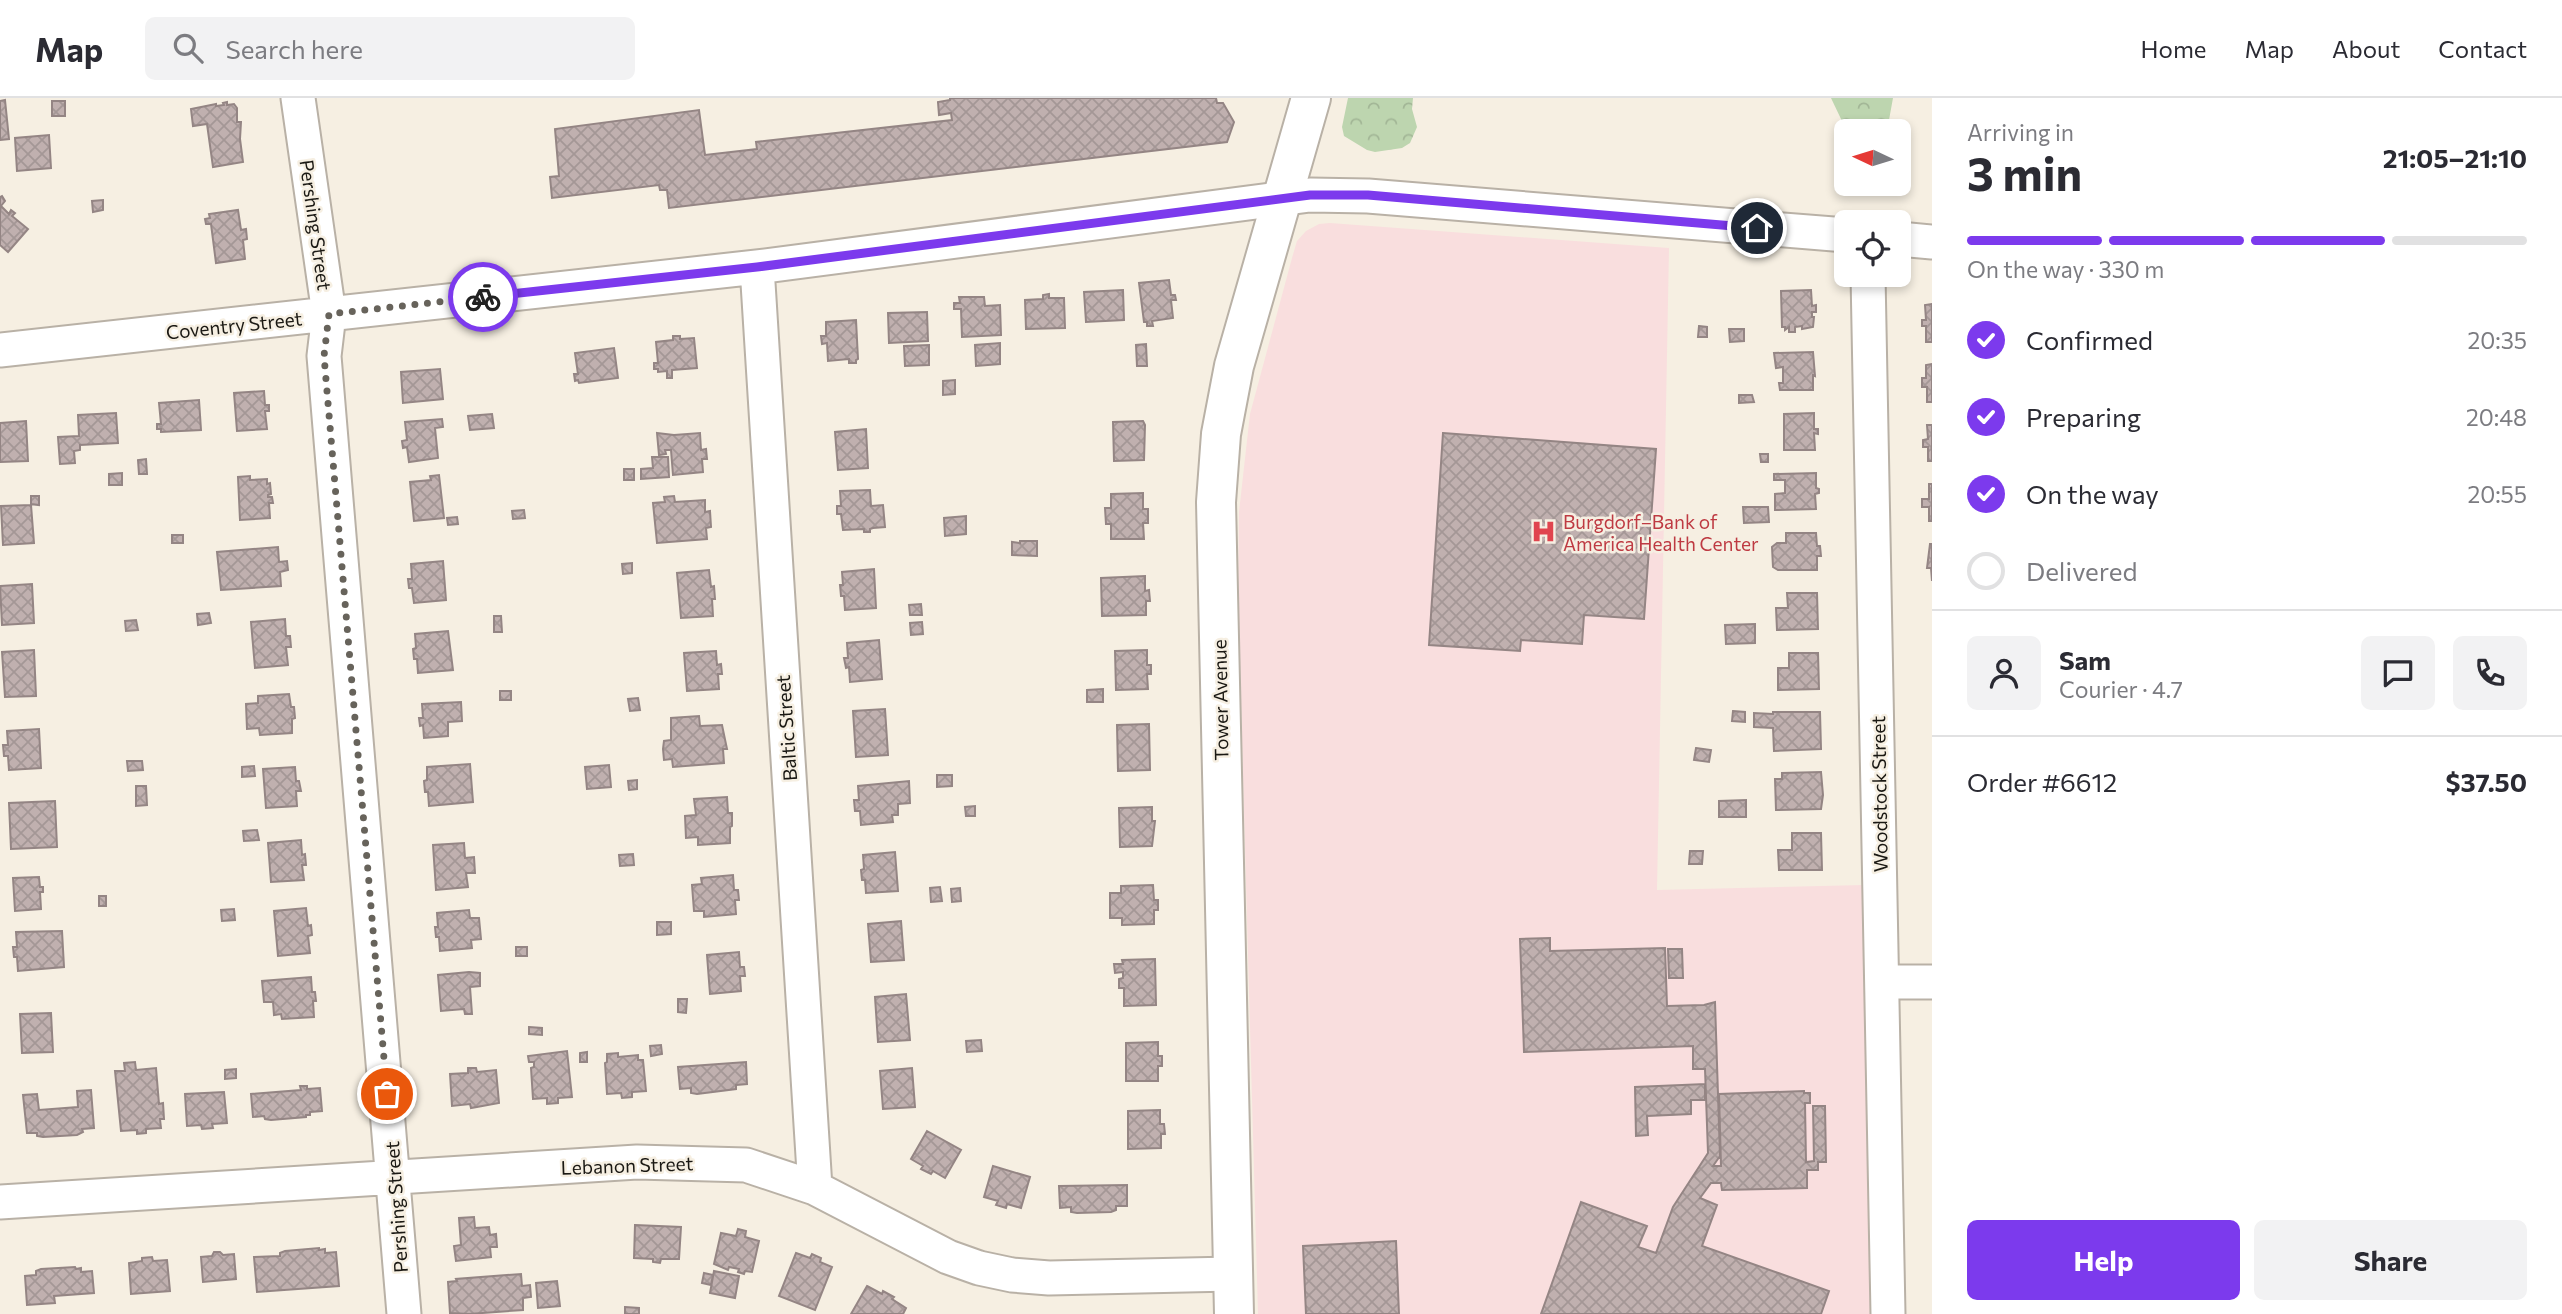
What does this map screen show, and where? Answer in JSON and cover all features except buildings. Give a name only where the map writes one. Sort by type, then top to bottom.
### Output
[{"type":"main road","name":"Tower Avenue","points":[[1234,1314],[1216,502],[1221,434],[1234,366],[1311,98]]},
{"type":"street","name":"Pershing Street","points":[[298,98],[329,314],[324,356],[404,1314]]},
{"type":"street","name":"Coventry Street","points":[[0,350],[757,267],[1335,194],[1834,234]]},
{"type":"street","points":[[1911,240],[1932,242]]},
{"type":"street","name":"Baltic Street","points":[[757,267],[815,1188]]},
{"type":"street","name":"Woodstock Street","points":[[1868,287],[1888,1314]]},
{"type":"street","points":[[1883,982],[1932,982]]},
{"type":"street","name":"Lebanon Street","points":[[0,1202],[637,1162],[702,1162],[746,1166],[815,1188],[948,1257],[979,1268],[1012,1275],[1048,1278],[1232,1274]]},
{"type":"shaded area","points":[[1319,224],[1669,248],[1657,890],[1864,885],[1871,1314],[1258,1314],[1238,597],[1239,512],[1250,414],[1297,241],[1306,231]]},
{"type":"green space","points":[[1348,98],[1413,98],[1412,109],[1417,127],[1410,143],[1402,148],[1375,152],[1344,136],[1342,127]]},
{"type":"green space","points":[[1831,98],[1893,98],[1889,119],[1841,119]]},
{"type":"way so far","points":[[387,1094],[324,356],[329,314],[483,297]]},
{"type":"place","name":"Burgdorf–Bank of America Health Center","points":[[1543,532]]},
{"type":"route","points":[[483,297],[757,267],[1310,195],[1368,195],[1757,228]]}]
